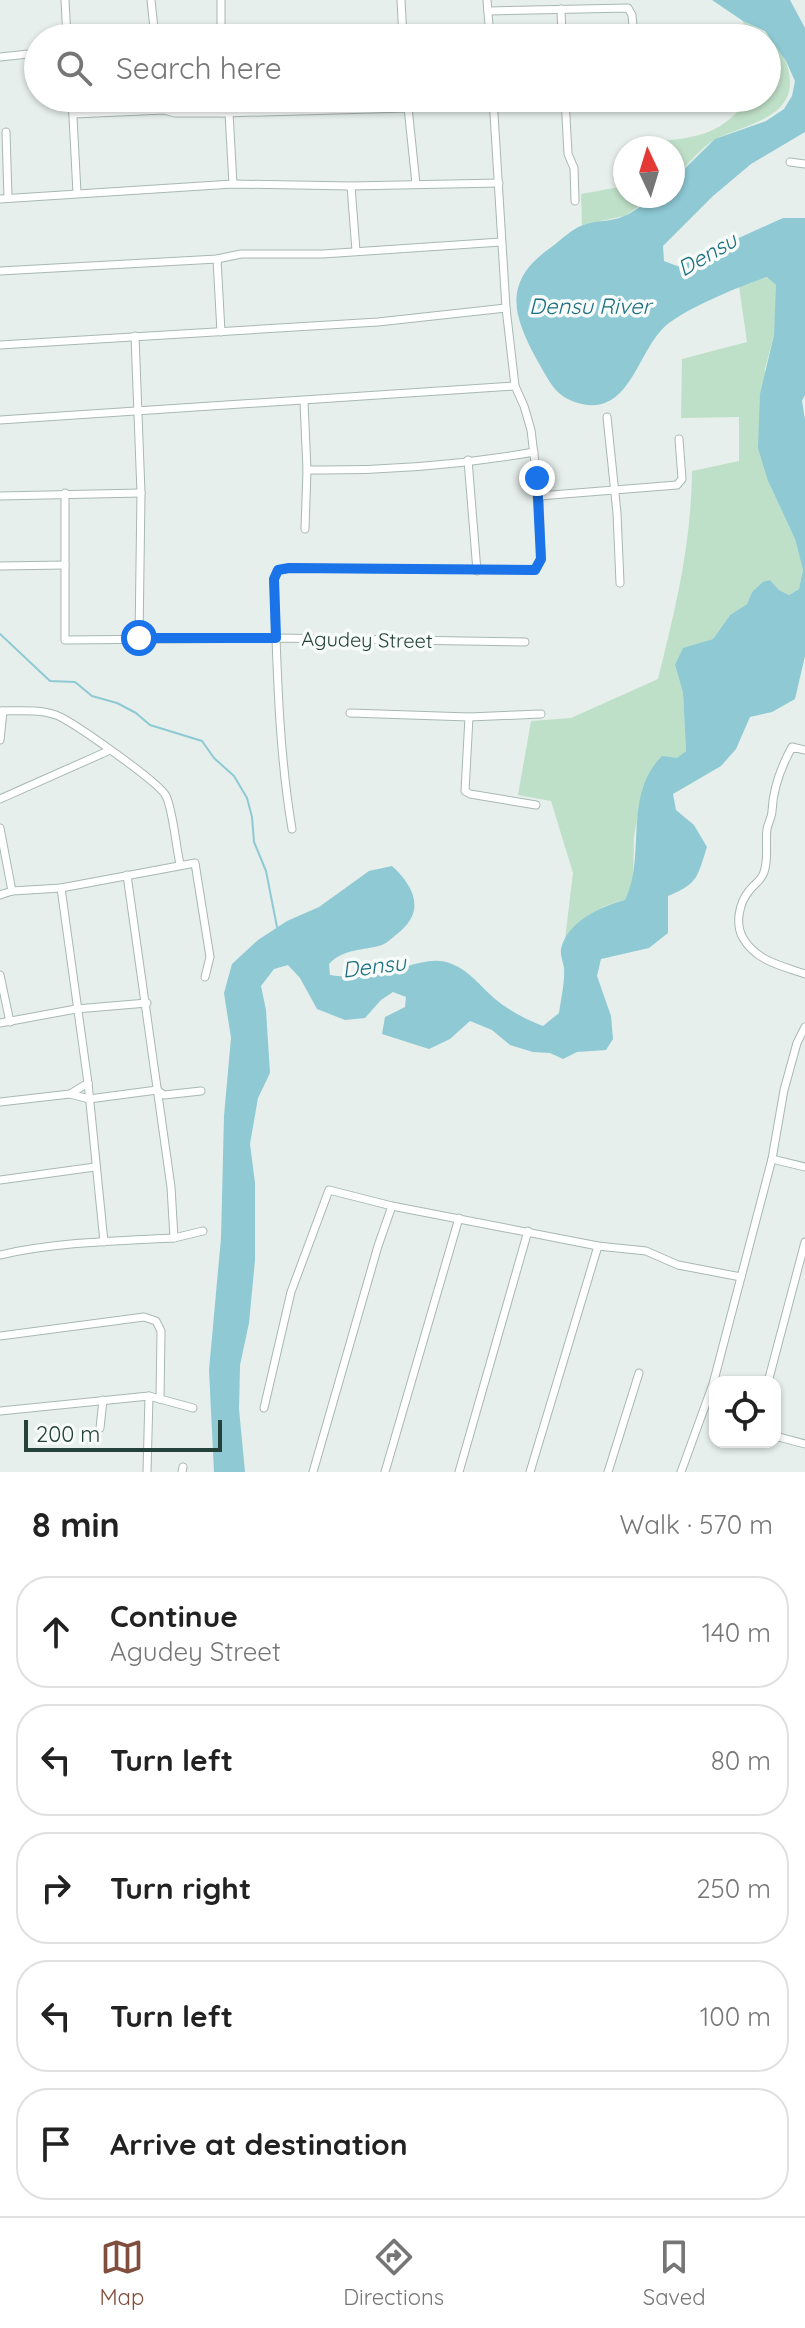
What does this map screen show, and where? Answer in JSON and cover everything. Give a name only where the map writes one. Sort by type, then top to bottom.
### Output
[{"type":"street","points":[[65,0],[66,24]]},
{"type":"street","points":[[151,0],[154,24]]},
{"type":"street","points":[[221,0],[221,24]]},
{"type":"street","points":[[401,0],[402,24]]},
{"type":"street","points":[[487,0],[489,24]]},
{"type":"street","points":[[488,11],[628,8],[633,24]]},
{"type":"street","points":[[561,9],[562,24]]},
{"type":"street","points":[[0,57],[24,54]]},
{"type":"street","points":[[77,193],[74,114],[96,112]]},
{"type":"street","points":[[173,112],[262,112]]},
{"type":"street","points":[[407,112],[416,184]]},
{"type":"street","points":[[292,829],[282,749],[276,638],[274,579],[278,570],[535,570],[541,559],[534,452],[524,406],[515,386],[506,308],[494,112]]},
{"type":"street","points":[[566,112],[568,154],[574,168],[575,201]]},
{"type":"street","points":[[226,113],[233,184]]},
{"type":"street","points":[[6,132],[4,198],[233,184],[351,186],[499,183]]},
{"type":"street","points":[[790,162],[805,164]]},
{"type":"street","points":[[351,186],[356,251]]},
{"type":"street","points":[[0,271],[217,259],[241,254],[323,254],[501,242]]},
{"type":"street","points":[[217,259],[221,332]]},
{"type":"street","points":[[0,345],[378,322],[506,308]]},
{"type":"street","points":[[135,336],[140,413],[139,638]]},
{"type":"street","points":[[0,420],[515,386]]},
{"type":"street","points":[[304,402],[307,470],[305,529]]},
{"type":"street","points":[[607,417],[620,583]]},
{"type":"street","points":[[539,496],[677,485],[681,483],[679,439]]},
{"type":"street","points":[[307,470],[351,471],[534,452]]},
{"type":"street","points":[[468,460],[477,571]]},
{"type":"street","points":[[0,566],[65,565],[65,493]]},
{"type":"street","points":[[0,496],[141,493]]},
{"type":"street","name":"Agudey Street","points":[[65,565],[65,640],[276,638],[525,642]]},
{"type":"street","points":[[0,740],[2,711],[56,715],[87,733],[166,795],[180,864]]},
{"type":"street","points":[[350,713],[469,717],[541,714]]},
{"type":"street","points":[[469,717],[465,791],[536,805]]},
{"type":"street","points":[[805,750],[792,747],[779,776],[767,826],[764,873],[747,892],[739,926],[743,938],[753,950],[774,965],[805,974]]},
{"type":"street","points":[[0,799],[108,751]]},
{"type":"street","points":[[0,828],[12,891]]},
{"type":"street","points":[[0,895],[12,891],[61,888],[195,863],[210,957],[205,977]]},
{"type":"street","points":[[127,875],[171,1187],[174,1238]]},
{"type":"street","points":[[61,888],[88,1083],[104,1242]]},
{"type":"street","points":[[0,975],[10,1022]]},
{"type":"street","points":[[0,1023],[76,1009],[147,1003]]},
{"type":"street","points":[[681,1472],[713,1384],[772,1159],[784,1090],[797,1043],[805,1027]]},
{"type":"street","points":[[70,1094],[88,1083]]},
{"type":"street","points":[[0,1102],[70,1094],[89,1099],[157,1090],[164,1095],[201,1091]]},
{"type":"street","points":[[772,1159],[805,1167]]},
{"type":"street","points":[[0,1180],[95,1167]]},
{"type":"street","points":[[264,1408],[291,1292],[329,1190],[392,1206],[598,1246],[646,1251],[678,1265],[741,1277]]},
{"type":"street","points":[[313,1472],[392,1206]]},
{"type":"street","points":[[385,1472],[459,1218]]},
{"type":"street","points":[[0,1255],[20,1250],[174,1238],[203,1231]]},
{"type":"street","points":[[459,1472],[528,1231]]},
{"type":"street","points":[[770,1376],[805,1242]]},
{"type":"street","points":[[530,1472],[598,1246]]},
{"type":"street","points":[[0,1336],[144,1317],[156,1321],[161,1331],[160,1399]]},
{"type":"street","points":[[608,1472],[639,1373]]},
{"type":"street","points":[[147,1472],[149,1396]]},
{"type":"street","points":[[0,1411],[149,1396],[193,1408]]},
{"type":"street","points":[[100,1428],[103,1400]]},
{"type":"street","points":[[781,1438],[805,1444]]},
{"type":"green space","points":[[781,54],[790,80],[788,94],[781,107]]},
{"type":"green space","points":[[738,112],[774,112],[718,138],[685,167],[685,138],[715,129]]},
{"type":"green space","points":[[613,188],[613,208],[636,208],[624,216],[582,225],[581,194]]},
{"type":"green space","points":[[768,277],[777,285],[774,335],[765,369],[768,481],[795,539],[803,570],[799,589],[789,595],[770,580],[752,592],[747,604],[730,615],[713,639],[701,643],[675,665],[683,693],[686,751],[643,788],[634,836],[633,885],[625,900],[592,914],[565,939],[573,873],[551,801],[518,795],[531,721],[571,718],[658,679],[686,551],[692,471],[739,461],[739,417],[681,418],[682,359],[747,342],[739,286]]},
{"type":"water","points":[[712,0],[790,0],[805,28],[805,132],[751,164],[713,196],[663,246],[664,261],[677,266],[783,218],[805,218],[805,395],[802,401],[805,420],[805,656],[795,699],[772,712],[750,717],[736,749],[721,766],[673,794],[676,810],[694,825],[707,847],[695,878],[686,887],[668,896],[668,933],[649,948],[601,959],[597,976],[611,1016],[613,1039],[606,1050],[577,1052],[563,1059],[550,1053],[510,1045],[492,1030],[470,1021],[450,1039],[429,1049],[382,1034],[385,1017],[405,1007],[406,997],[393,992],[365,1018],[345,1020],[317,1009],[300,978],[288,965],[274,969],[261,986],[266,1010],[270,1073],[258,1098],[250,1144],[255,1183],[255,1260],[249,1323],[240,1365],[239,1409],[245,1472],[214,1472],[209,1370],[221,1238],[224,1116],[231,1038],[224,993],[232,964],[258,940],[287,921],[319,907],[369,871],[392,866],[411,891],[414,900],[412,917],[384,944],[335,959],[329,964],[330,975],[367,976],[425,962],[443,961],[464,971],[506,1007],[543,1026],[559,1013],[564,939],[586,917],[625,900],[634,865],[642,789],[650,772],[662,756],[677,758],[686,751],[683,693],[675,665],[683,648],[713,639],[730,615],[747,604],[752,592],[763,582],[770,580],[789,595],[799,589],[803,570],[795,539],[768,481],[758,448],[760,394],[774,335],[776,285],[767,277],[703,303],[669,323],[658,334],[623,389],[599,405],[582,404],[565,398],[554,388],[528,343],[517,312],[519,284],[526,271],[567,234],[583,225],[624,216],[638,208],[685,208],[685,168],[715,139],[766,121],[784,109],[792,96],[795,81],[781,54],[781,24],[750,24]]},
{"type":"waterway","points":[[0,634],[50,681],[75,682],[92,696],[117,703],[150,725],[202,741],[214,758],[234,776],[247,798],[254,842],[266,871],[277,927]]},
{"type":"route","points":[[139,638],[276,638],[274,579],[278,570],[289,568],[535,570],[541,559],[537,478]]},
{"type":"water label","name":"Densu","points":[[707,254]]},
{"type":"water label","name":"Densu River","points":[[590,306]]},
{"type":"water label","name":"Densu","points":[[374,966]]}]
